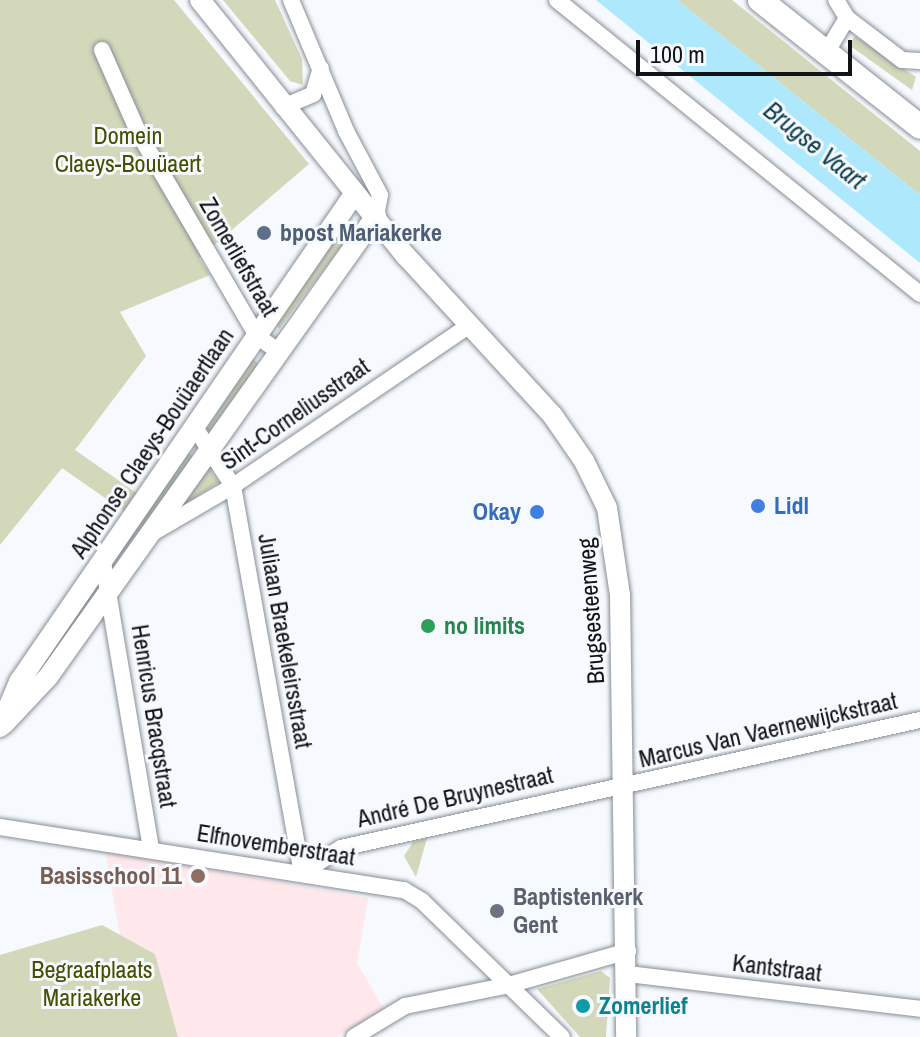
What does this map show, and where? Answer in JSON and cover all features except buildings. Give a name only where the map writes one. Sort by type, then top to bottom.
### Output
[{"type":"main road","points":[[760,0],[920,127]]},
{"type":"street","name":"Brugsesteenweg","points":[[200,0],[355,193],[553,416],[584,461],[607,508],[618,559],[626,786],[626,1037]]},
{"type":"street","points":[[291,0],[346,131],[380,195],[376,216]]},
{"type":"street","points":[[557,0],[920,294]]},
{"type":"street","points":[[836,0],[847,18],[902,60],[920,61]]},
{"type":"street","points":[[826,53],[847,18]]},
{"type":"street","name":"Zomerliefstraat","points":[[102,50],[139,134],[257,336],[278,351]]},
{"type":"street","points":[[283,107],[313,94],[321,68]]},
{"type":"street","points":[[324,155],[346,131]]},
{"type":"street","name":"Alphonse Claeys-Bouüaertlaan","points":[[0,727],[19,682],[196,429],[355,193]]},
{"type":"street","name":"Alphonse Claeys-Bouüaertlaan","points":[[0,727],[48,677],[210,445],[376,216]]},
{"type":"street","name":"Sint-Corneliusstraat","points":[[144,538],[233,486],[470,325]]},
{"type":"street","name":"Juliaan Braekeleirsstraat","points":[[196,429],[210,445],[233,486],[302,873]]},
{"type":"street","name":"Henricus Bracqstraat","points":[[103,562],[151,849]]},
{"type":"street","name":"Marcus Van Vaernewijckstraat","points":[[626,786],[920,720]]},
{"type":"street","name":"André De Bruynestraat","points":[[302,873],[341,848],[626,786]]},
{"type":"street","name":"Elfnovemberstraat","points":[[0,827],[404,890],[422,901],[562,1037]]},
{"type":"street","points":[[354,1037],[405,1006],[509,985],[628,951]]},
{"type":"street","name":"Kantstraat","points":[[628,974],[920,1009]]},
{"type":"shaded area","points":[[105,851],[368,898],[357,963],[384,1009],[337,1037],[178,1037],[155,954],[120,935]]},
{"type":"green space","name":"Domein Claeys-Bouüaert","points":[[0,0],[174,0],[309,164],[199,258],[210,275],[120,312],[146,356],[75,450],[138,494],[125,512],[62,468],[0,545]]},
{"type":"green space","points":[[223,0],[275,0],[302,59],[303,85],[290,81]]},
{"type":"green space","points":[[677,0],[732,0],[920,151],[920,195]]},
{"type":"green space","points":[[855,36],[916,77],[912,90],[849,45]]},
{"type":"green space","points":[[343,221],[355,228],[279,329],[275,322]]},
{"type":"green space","points":[[252,358],[259,365],[212,431],[206,430]]},
{"type":"green space","points":[[187,451],[194,458],[118,558],[116,556]]},
{"type":"green space","points":[[207,466],[219,482],[182,506]]},
{"type":"green space","points":[[427,838],[416,877],[404,856],[413,842]]},
{"type":"green space","name":"Begraafplaats Mariakerke","points":[[102,925],[155,954],[178,1037],[0,1037],[0,955]]},
{"type":"green space","points":[[601,971],[610,978],[606,1037],[580,1037],[537,989]]},
{"type":"water","name":"Brugse Vaart","points":[[596,0],[677,0],[920,195],[920,263]]},
{"type":"place","name":"bpost Mariakerke","points":[[264,233]]},
{"type":"place","name":"Lidl","points":[[758,506]]},
{"type":"place","name":"Okay","points":[[537,512]]},
{"type":"place","name":"no limits","points":[[428,626]]},
{"type":"place","name":"Basisschool 11","points":[[198,876]]},
{"type":"place","name":"Baptistenkerk Gent","points":[[497,911]]},
{"type":"place","name":"Zomerlief","points":[[583,1006]]}]
